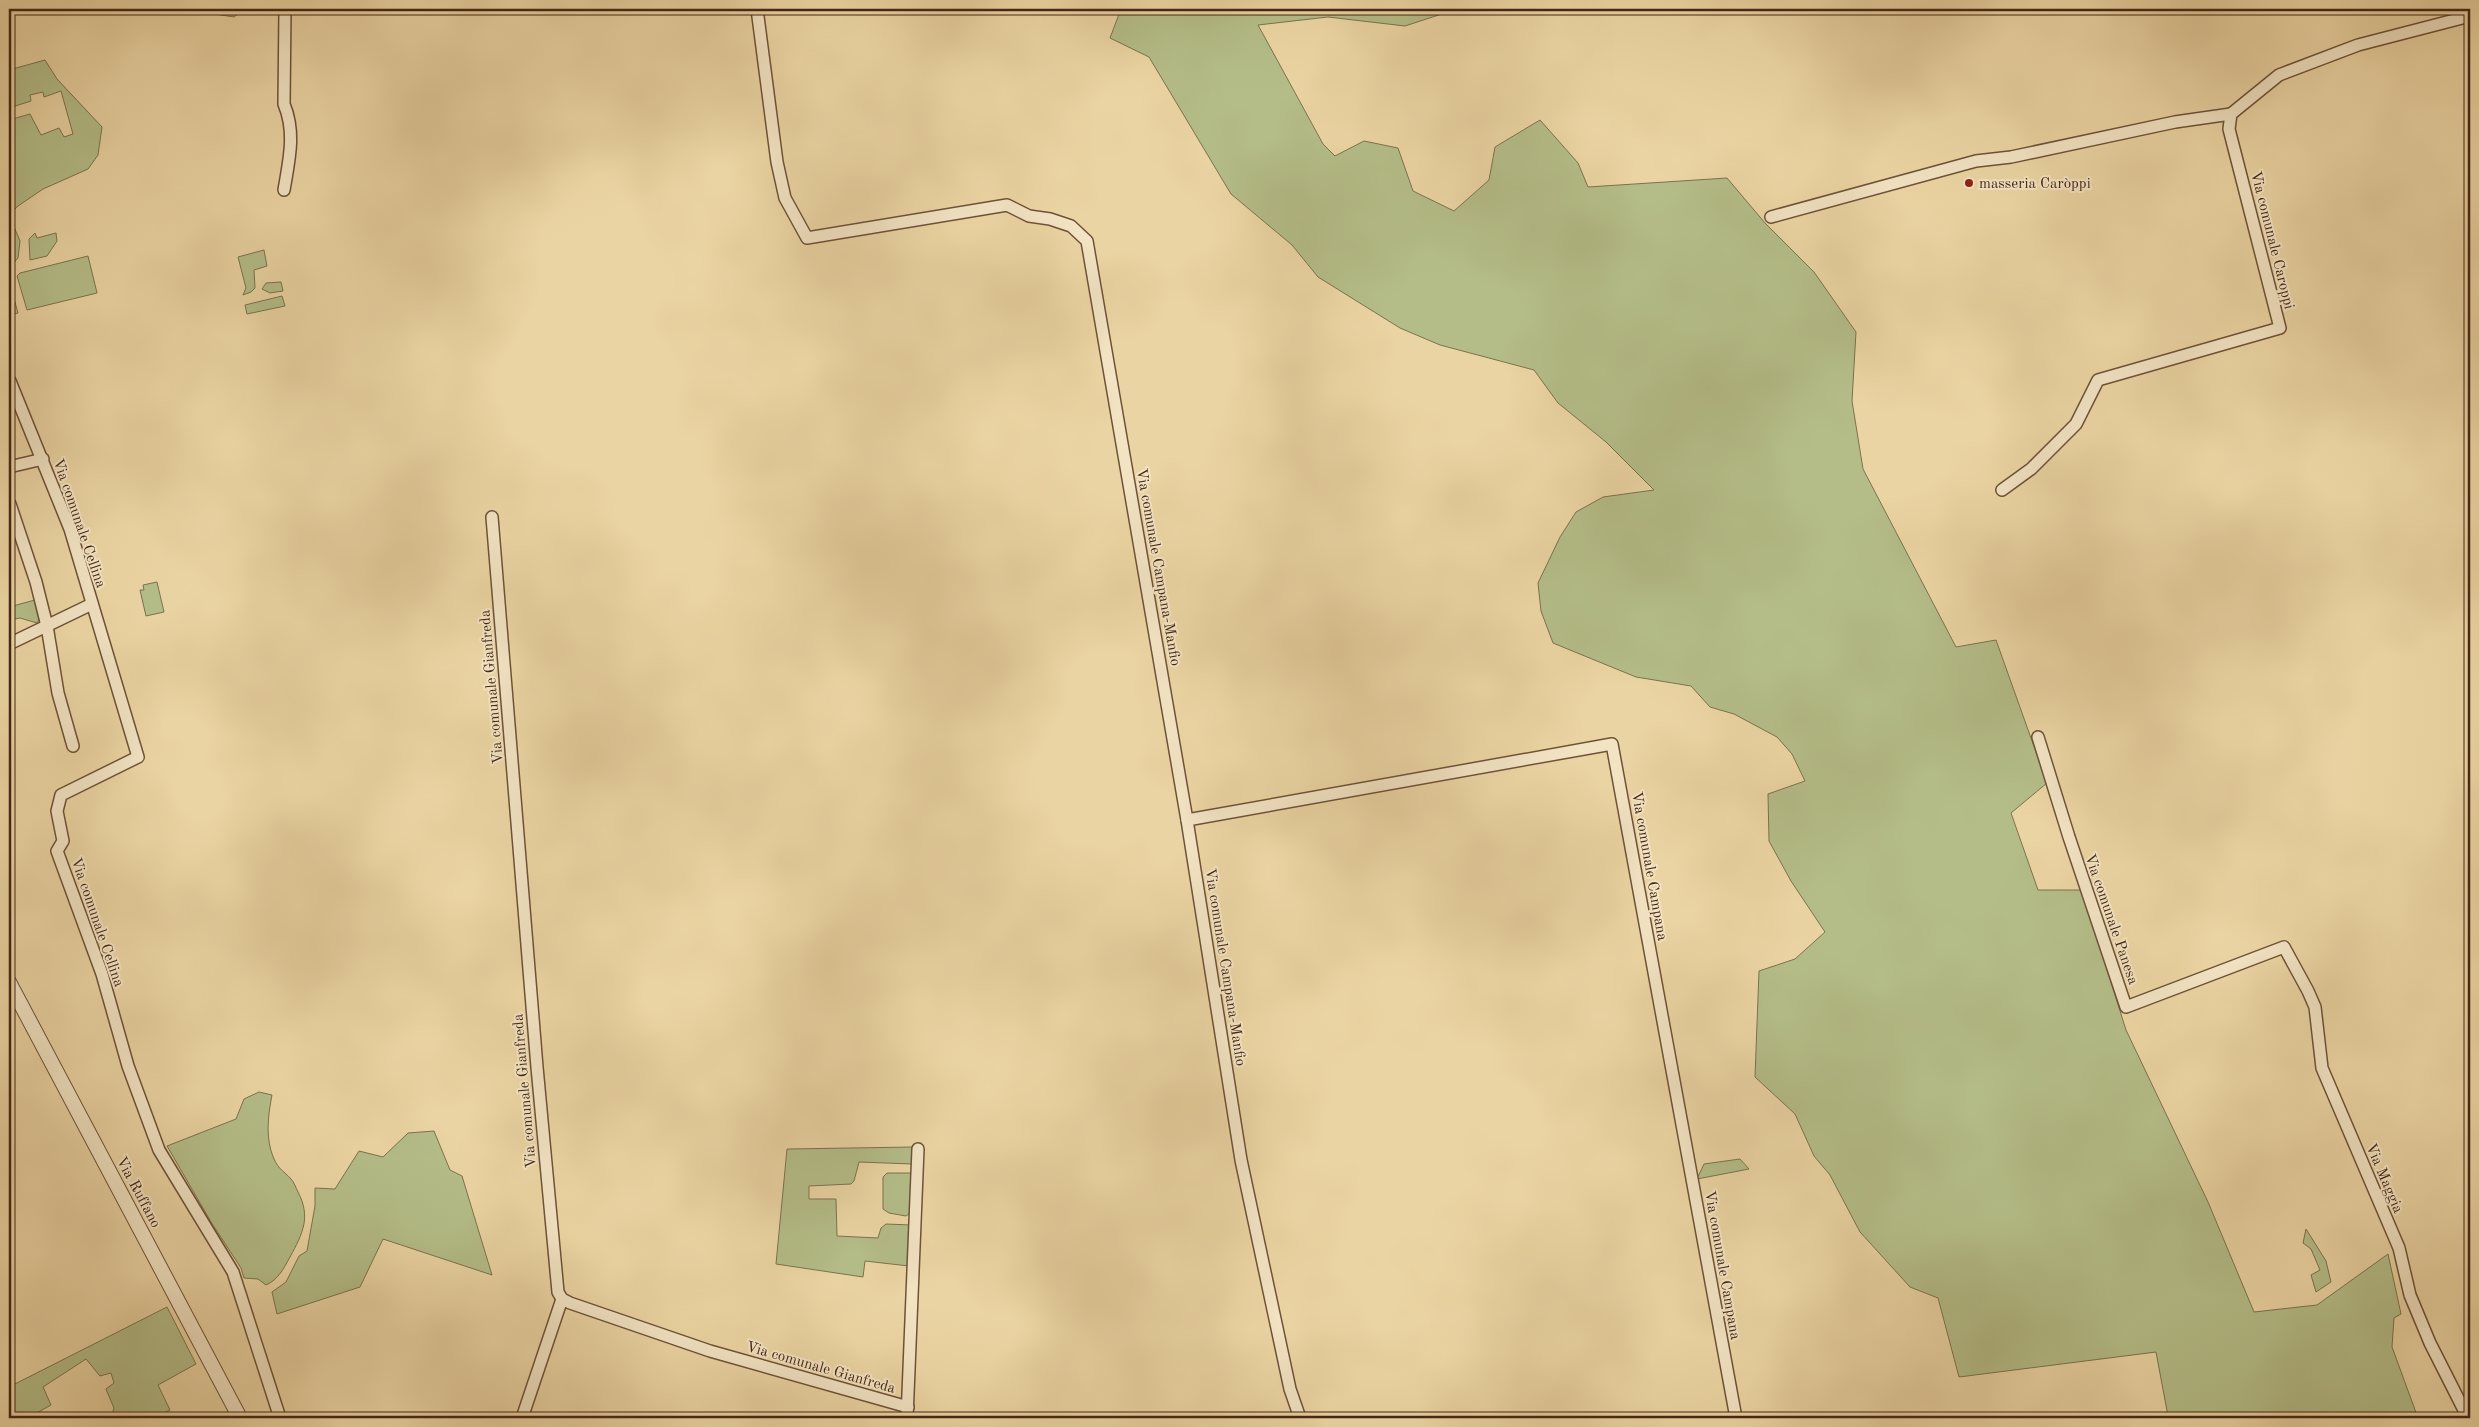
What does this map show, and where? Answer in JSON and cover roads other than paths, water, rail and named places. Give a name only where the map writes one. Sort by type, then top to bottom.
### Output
[{"type":"street","points":[[284,190],[291,149],[288,115],[284,104],[285,9]]},
{"type":"street","name":"Via comunale Campana-Manfio","points":[[758,9],[777,162],[785,198],[807,238],[1007,206],[1029,216],[1050,219],[1071,226],[1087,241],[1187,820],[1241,1160],[1290,1389],[1300,1418]]},
{"type":"street","points":[[1771,217],[1976,161],[2011,157],[2174,122],[2231,114],[2279,75],[2358,45],[2470,16]]},
{"type":"street","name":"Via comunale Caroppi","points":[[2002,490],[2031,469],[2076,424],[2098,380],[2280,328],[2229,129],[2231,114]]},
{"type":"street","name":"Via comunale Cellina","points":[[10,381],[70,529],[138,757],[61,795],[57,811],[63,841],[57,851],[102,974],[128,1066],[158,1150],[233,1272],[280,1418]]},
{"type":"street","points":[[9,467],[43,460]]},
{"type":"street","points":[[10,504],[36,582],[47,626],[58,693],[73,746]]},
{"type":"street","name":"Via comunale Gianfreda","points":[[492,517],[537,1067],[558,1292],[562,1299],[710,1351],[908,1412]]},
{"type":"street","points":[[9,644],[92,604]]},
{"type":"street","name":"Via comunale Panesa","points":[[2038,737],[2068,837],[2126,1007],[2284,947]]},
{"type":"street","name":"Via comunale Campana","points":[[1187,820],[1612,744],[1736,1418]]},
{"type":"street","name":"Via Maggia","points":[[2284,947],[2315,1007],[2322,1068],[2399,1248],[2410,1295],[2430,1343],[2468,1418]]},
{"type":"street","name":"Via Ruffano","points":[[9,982],[240,1418]]},
{"type":"street","points":[[908,1412],[918,1149]]},
{"type":"street","points":[[522,1418],[562,1299]]},
{"type":"place","name":"masseria Caròppi","points":[[1969,183]]}]
